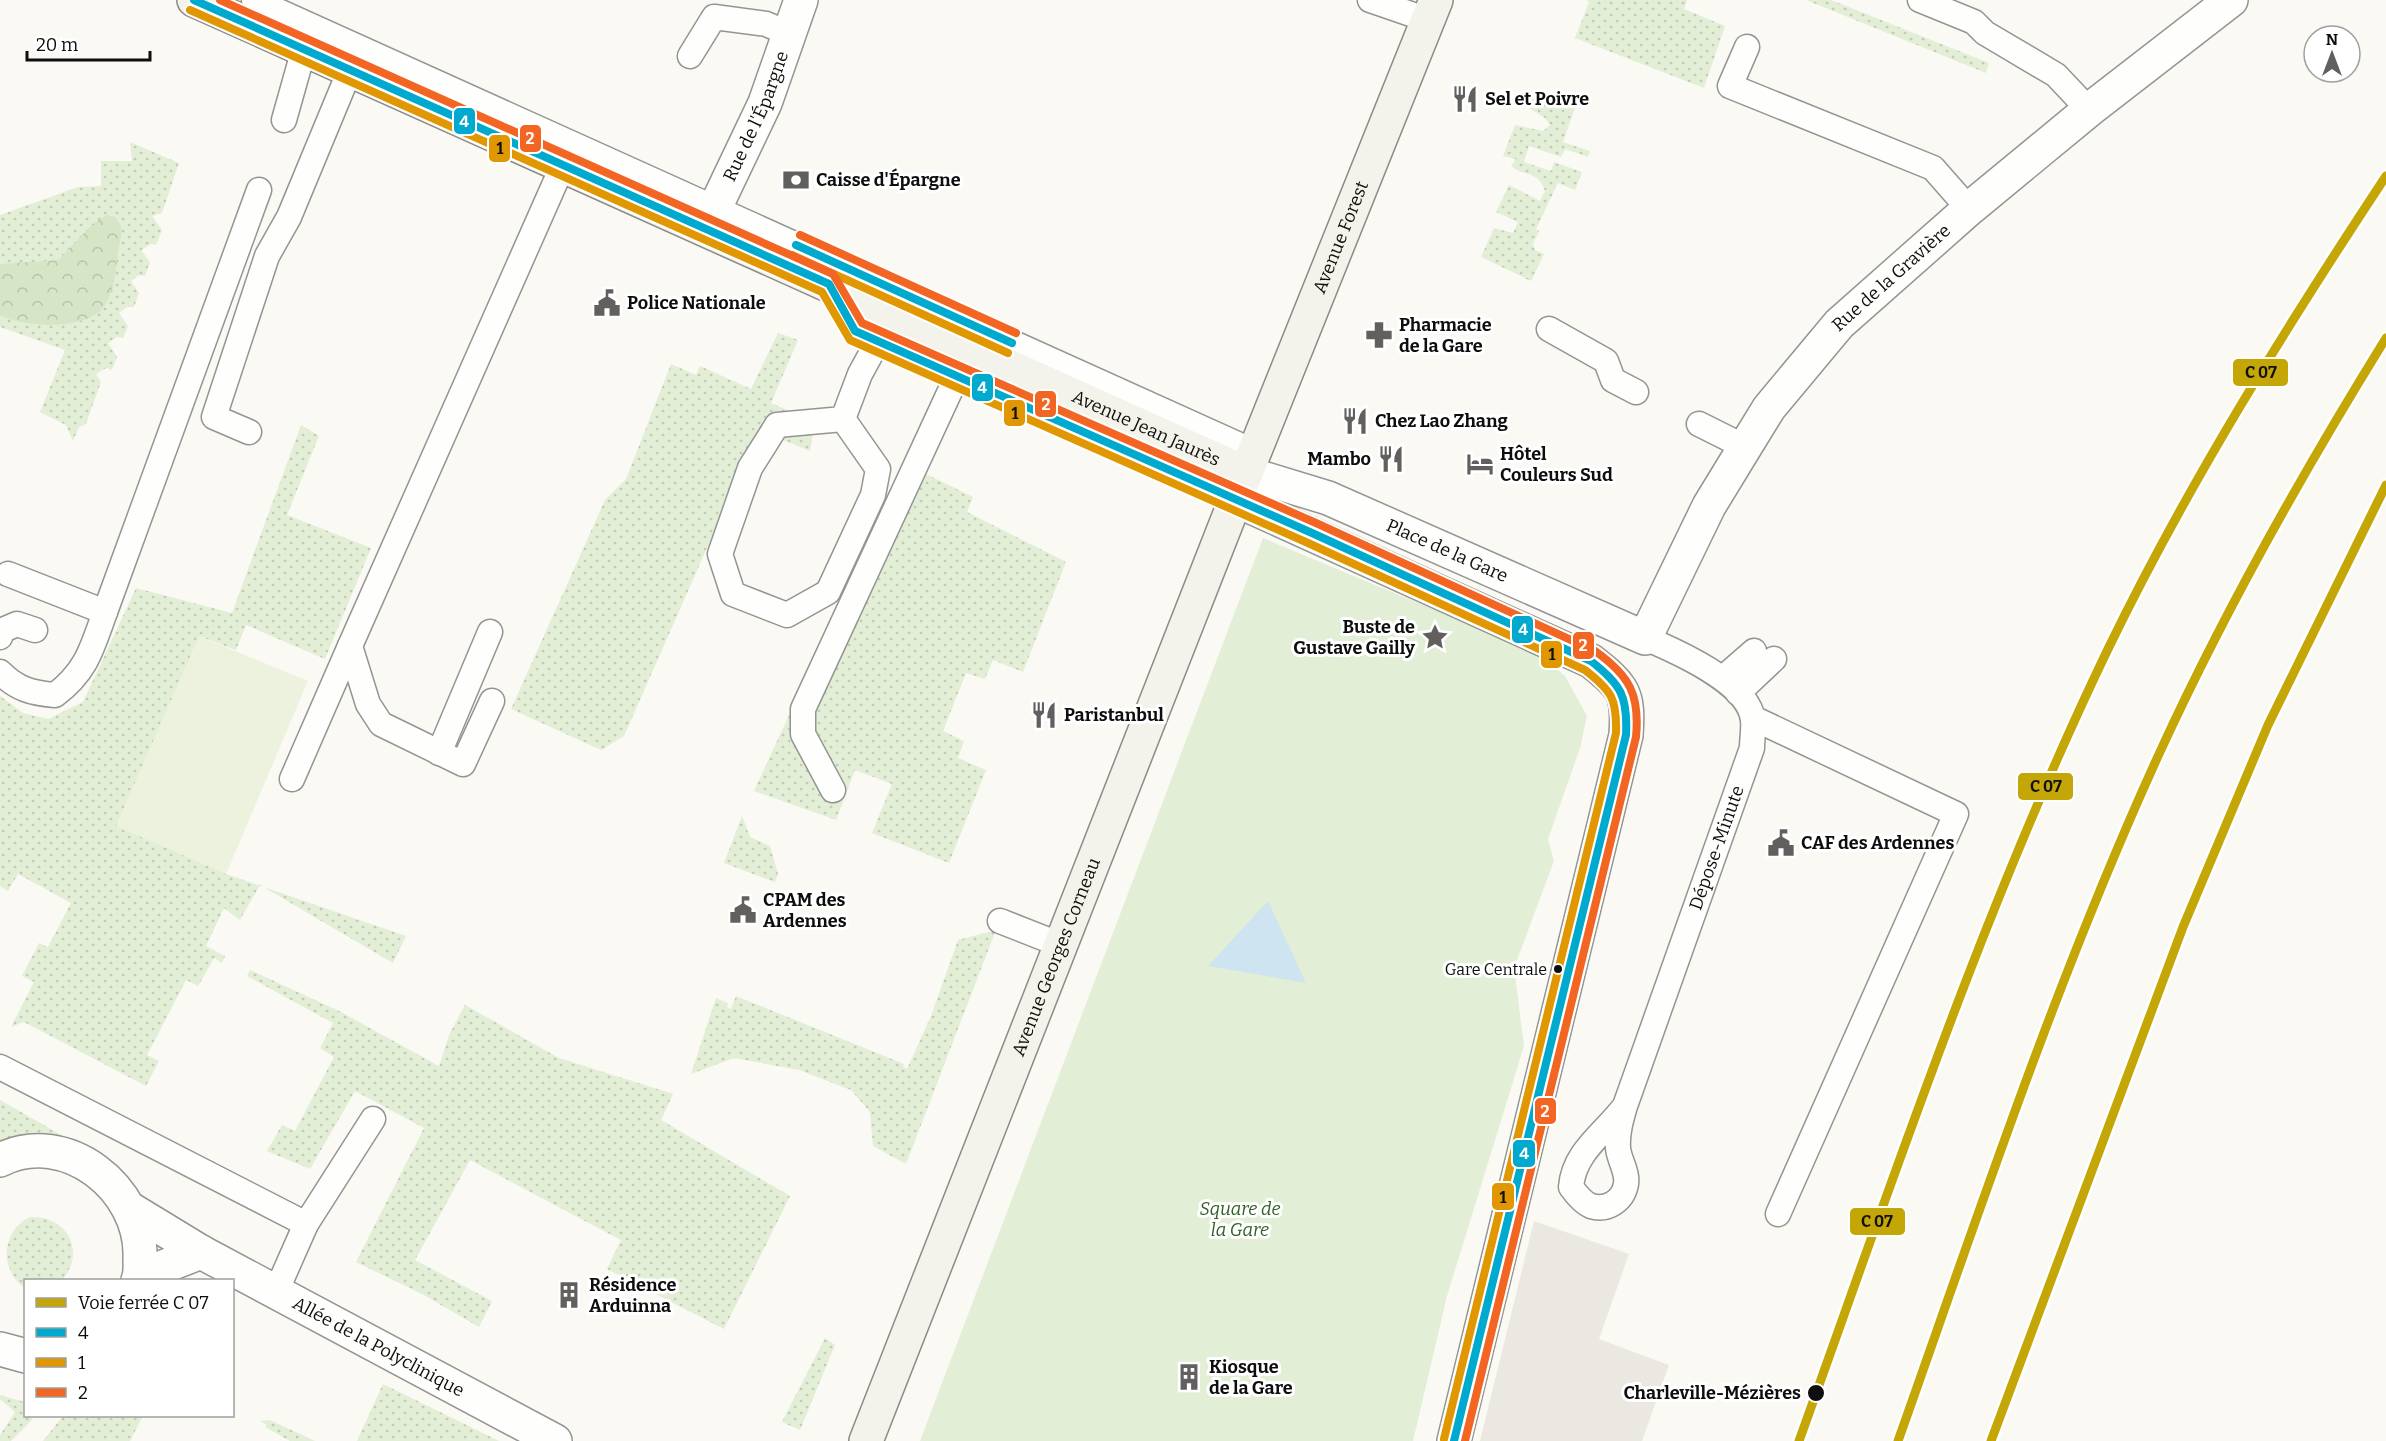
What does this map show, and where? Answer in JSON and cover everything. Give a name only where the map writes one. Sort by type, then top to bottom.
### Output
[{"type":"main road","name":"Avenue Jean Jaurès","points":[[204,2],[563,165],[710,219],[829,284],[1246,475]]},
{"type":"main road","name":"Avenue Forest","points":[[1246,475],[1432,10]]},
{"type":"main road","name":"Avenue Georges Corneau","points":[[866,1441],[1246,475]]},
{"type":"street","name":"Rue de l'Épargne","points":[[710,219],[765,104],[800,0]]},
{"type":"street","name":"Rue de la Gravière","points":[[1645,638],[1708,506],[1769,408],[1839,324],[1969,209],[2089,110],[2231,0]]},
{"type":"street","name":"Place de la Gare","points":[[1246,475],[1328,498],[1645,638]]},
{"type":"street","points":[[1246,475],[1591,662],[1616,681],[1628,704],[1626,735],[1454,1441]]},
{"type":"street","name":"Allée de la Polyclinique","points":[[0,1160],[35,1151],[65,1155],[92,1167],[115,1185],[132,1210],[141,1243],[139,1278],[201,1252]]},
{"type":"street","name":"Allée de la Polyclinique","points":[[132,1210],[201,1252],[555,1441]]},
{"type":"street","points":[[0,1349],[24,1355]]},
{"type":"lane","points":[[254,0],[1246,475]]},
{"type":"lane","points":[[1370,0],[1432,10]]},
{"type":"lane","points":[[1920,0],[1974,22],[1985,33],[2056,75],[2089,110]]},
{"type":"lane","points":[[690,56],[714,17],[766,24],[790,34]]},
{"type":"lane","points":[[1747,47],[1730,86],[1933,168],[1969,209]]},
{"type":"lane","points":[[284,120],[304,49]]},
{"type":"lane","points":[[249,432],[214,417],[267,256],[290,217],[350,70]]},
{"type":"lane","points":[[292,779],[563,165]]},
{"type":"lane","points":[[0,672],[14,685],[33,693],[55,695],[74,681],[91,652],[260,190]]},
{"type":"lane","points":[[829,284],[855,331],[957,376],[1246,475]]},
{"type":"lane","points":[[1549,329],[1606,361],[1613,380],[1636,392]]},
{"type":"lane","points":[[843,419],[860,374],[878,341]]},
{"type":"lane","points":[[833,790],[803,734],[803,709],[957,376]]},
{"type":"lane","points":[[843,419],[878,469],[873,495],[828,592],[787,615],[734,594],[720,554],[750,468],[761,450],[777,425],[843,419]]},
{"type":"lane","points":[[1699,424],[1745,447]]},
{"type":"lane","points":[[8,574],[105,612]]},
{"type":"lane","points":[[0,637],[3,630],[17,624],[35,630]]},
{"type":"lane","points":[[439,753],[490,632]]},
{"type":"lane","points":[[1645,638],[1686,657],[1730,686],[1753,718],[1956,814],[1778,1214]]},
{"type":"lane","points":[[350,646],[368,704],[381,723],[463,764],[492,701]]},
{"type":"lane","points":[[1730,686],[1764,655]]},
{"type":"lane","name":"Dépose-Minute","points":[[1625,1106],[1752,748],[1753,718]]},
{"type":"lane","points":[[1000,921],[1061,945]]},
{"type":"lane","points":[[0,1067],[306,1224]]},
{"type":"lane","points":[[276,1292],[306,1224],[373,1119]]},
{"type":"green space","points":[[1586,0],[1687,0],[1684,9],[1725,26],[1704,88],[1575,38],[1589,2]]},
{"type":"green space","points":[[1806,0],[1831,0],[1989,63],[1986,73]]},
{"type":"green space","points":[[1528,91],[1575,108],[1563,142],[1590,151],[1588,157],[1565,149],[1561,157],[1529,146],[1524,162],[1551,171],[1554,162],[1582,172],[1575,190],[1558,183],[1536,229],[1539,231],[1533,244],[1535,250],[1544,254],[1531,281],[1481,257],[1494,228],[1513,233],[1518,222],[1496,212],[1509,185],[1540,201],[1545,191],[1535,177],[1511,166],[1516,159],[1503,156],[1515,125],[1543,131],[1550,125],[1545,118],[1523,104]]},
{"type":"green space","points":[[130,142],[179,163],[162,213],[152,216],[162,230],[156,245],[151,244],[141,250],[150,262],[145,276],[139,275],[131,281],[139,293],[134,307],[127,307],[119,313],[128,326],[123,338],[117,337],[108,343],[117,357],[112,370],[106,368],[96,374],[101,382],[86,424],[79,427],[73,441],[66,425],[40,412],[65,350],[0,327],[0,215],[78,187],[101,186],[101,161],[132,161]]},
{"type":"green space","points":[[107,215],[115,217],[120,225],[121,233],[115,279],[105,305],[97,313],[86,319],[56,325],[24,323],[0,315],[0,264],[58,260],[93,224]]},
{"type":"green space","points":[[778,333],[798,340],[771,403],[803,417],[813,432],[810,451],[759,430],[624,736],[601,750],[511,709],[605,500],[626,479],[671,364],[696,375],[700,366],[751,389]]},
{"type":"green space","points":[[301,425],[319,436],[287,515],[371,548],[325,659],[246,625],[236,650],[199,636],[226,874],[260,886],[240,920],[224,908],[206,946],[225,956],[222,963],[214,958],[198,986],[186,980],[147,1055],[159,1061],[146,1086],[24,1022],[11,1027],[34,982],[22,976],[39,943],[48,947],[71,903],[18,874],[8,891],[0,886],[0,696],[23,713],[48,719],[83,702],[136,588],[232,613]]},
{"type":"green space","points":[[924,473],[973,497],[967,512],[1066,562],[1023,672],[993,660],[985,679],[966,673],[943,731],[964,741],[958,758],[986,770],[949,863],[872,833],[892,784],[855,770],[836,820],[754,791],[893,490]]},
{"type":"green space","name":"Square de la Gare","points":[[1263,538],[1538,653],[1565,676],[1587,716],[1580,748],[1548,839],[1554,861],[1514,968],[1524,1046],[1447,1296],[1413,1441],[920,1441]]},
{"type":"green space","points":[[199,636],[308,681],[226,874],[116,826]]},
{"type":"green space","points":[[742,816],[750,837],[770,846],[778,874],[775,882],[724,863]]},
{"type":"green space","points":[[263,887],[406,936],[393,963]]},
{"type":"green space","points":[[996,930],[906,1164],[873,1146],[870,1112],[851,1090],[799,1070],[734,1058],[691,1074],[716,998],[728,1003],[727,1007],[731,1009],[736,996],[904,1064],[903,1067],[907,1069],[931,1016],[958,940]]},
{"type":"green space","points":[[250,970],[339,1011],[439,1066],[449,1035],[465,1005],[559,1058],[673,1094],[661,1120],[790,1196],[724,1329],[607,1269],[621,1240],[470,1160],[415,1260],[492,1301],[479,1327],[422,1294],[356,1262],[424,1128],[355,1091],[310,1169],[267,1151],[282,1125],[295,1131],[334,1057],[320,1048],[333,1023],[247,976]]},
{"type":"green space","points":[[0,1100],[84,1148],[0,1149]]},
{"type":"green space","points":[[30,1217],[43,1218],[63,1229],[73,1247],[73,1258],[63,1279],[24,1279],[24,1287],[17,1281],[11,1272],[7,1252],[13,1232],[20,1223]]},
{"type":"green space","points":[[825,1338],[835,1345],[800,1430],[782,1422]]},
{"type":"green space","points":[[383,1384],[495,1439],[499,1441],[357,1441]]},
{"type":"green space","points":[[0,1395],[24,1402],[24,1417],[33,1417],[11,1441],[0,1441],[0,1435],[15,1412],[0,1399]]},
{"type":"green space","points":[[62,1417],[142,1417],[130,1441],[43,1441]]},
{"type":"green space","points":[[270,1420],[315,1441],[290,1441],[265,1427],[267,1425],[260,1421]]},
{"type":"shaded area","points":[[1534,1221],[1629,1254],[1599,1339],[1669,1365],[1642,1441],[1480,1441]]},
{"type":"water","points":[[1268,901],[1306,983],[1208,966]]},
{"type":"transit line","name":"4","points":[[194,0],[829,284],[855,331],[1312,533],[1591,661],[1616,685],[1621,692],[1626,710],[1626,735],[1454,1441]]},
{"type":"transit line","name":"2","points":[[220,0],[833,274],[862,323],[1316,523],[1595,651],[1617,669],[1634,698],[1636,737],[1465,1441]]},
{"type":"transit line","name":"1","points":[[190,10],[822,292],[850,340],[1308,543],[1585,670],[1607,690],[1614,704],[1616,733],[1444,1439]]},
{"type":"transit line","points":[[1799,1441],[1943,1040],[1981,941],[2063,745],[2108,649],[2204,467],[2311,291],[2386,176]]},
{"type":"transit line","name":"2","points":[[800,235],[1016,333]]},
{"type":"transit line","name":"4","points":[[796,245],[1012,343]]},
{"type":"transit line","name":"1","points":[[792,255],[1008,353]]},
{"type":"transit line","points":[[1898,1441],[2053,1008],[2159,754],[2184,700],[2266,542],[2386,338]]},
{"type":"transit line","points":[[1991,1441],[2183,927],[2268,725],[2386,485]]},
{"type":"place","name":"Sel et Poivre","points":[[1465,99]]},
{"type":"place","name":"Caisse d'Épargne","points":[[796,180]]},
{"type":"place","name":"Police Nationale","points":[[607,303]]},
{"type":"place","name":"Pharmacie de la Gare","points":[[1379,335]]},
{"type":"place","name":"Chez Lao Zhang","points":[[1355,421]]},
{"type":"place","name":"Mambo","points":[[1391,459]]},
{"type":"place","name":"Hôtel Couleurs Sud","points":[[1480,464]]},
{"type":"place","name":"Buste de Gustave Gailly","points":[[1435,637]]},
{"type":"place","name":"Paristanbul","points":[[1044,715]]},
{"type":"place","name":"CAF des Ardennes","points":[[1781,843]]},
{"type":"place","name":"CPAM des Ardennes","points":[[743,910]]},
{"type":"place","name":"Gare Centrale","points":[[1558,969]]},
{"type":"place","name":"Résidence Arduinna","points":[[569,1295]]},
{"type":"place","name":"Kiosque de la Gare","points":[[1189,1377]]},
{"type":"place","name":"Charleville-Mézières","points":[[1816,1393]]}]
